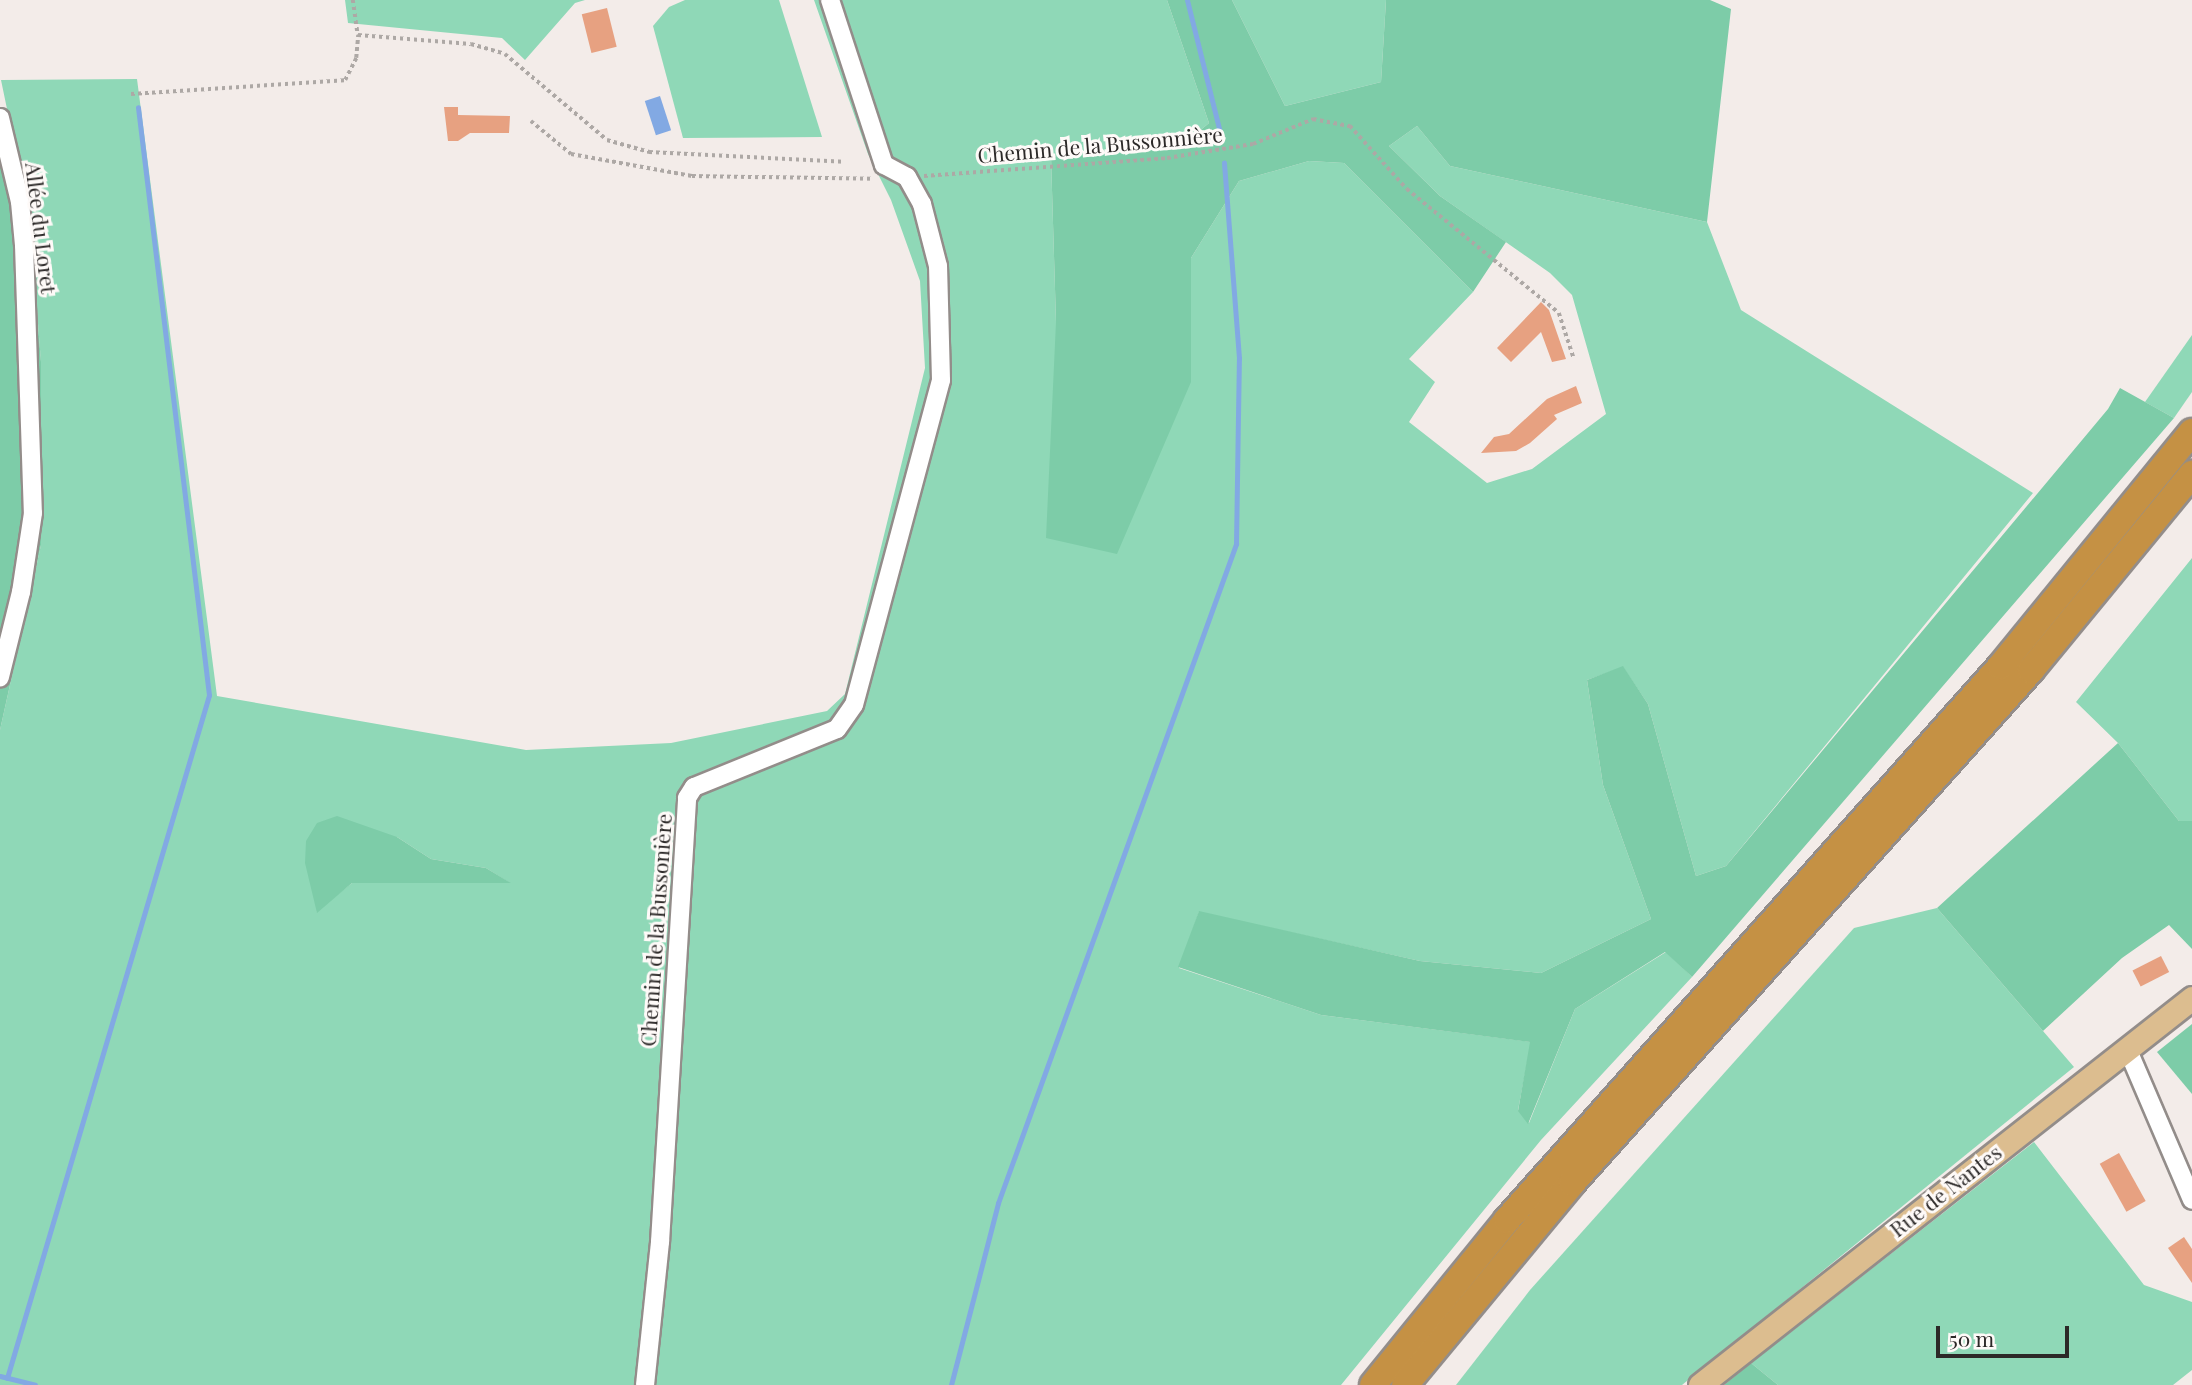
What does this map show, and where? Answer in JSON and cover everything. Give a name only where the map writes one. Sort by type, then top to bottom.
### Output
[{"type":"highway","points":[[1373,1385],[1589,1126],[2001,666],[2192,432]]},
{"type":"highway","points":[[1405,1385],[1546,1213],[2031,670],[2192,474]]},
{"type":"main road","name":"Rue de Nantes","points":[[1700,1385],[2192,998]]},
{"type":"street","points":[[830,0],[884,165],[907,177]]},
{"type":"street","name":"Allée du Loret","points":[[0,118],[20,202],[24,245],[33,485],[21,592],[0,677]]},
{"type":"street","name":"Chemin de la Bussonière","points":[[645,1385],[660,1242],[687,798],[694,787],[837,729],[854,705],[941,380],[939,266],[922,204],[907,177]]},
{"type":"street","points":[[2127,1048],[2192,1200]]},
{"type":"path","points":[[131,94],[345,80],[356,58],[358,35],[353,0]]},
{"type":"path","points":[[358,35],[471,44],[505,54],[607,140],[649,152],[844,162]]},
{"type":"path","name":"Chemin de la Bussonnière","points":[[531,121],[571,154],[692,176],[907,177],[1167,158],[1253,144],[1313,119],[1350,126],[1407,189],[1559,313],[1574,359]]},
{"type":"green space","points":[[345,0],[585,0],[575,3],[525,60],[502,38],[348,23]]},
{"type":"green space","points":[[685,0],[779,0],[822,137],[683,138],[653,26],[669,7]]},
{"type":"green space","points":[[814,0],[1167,0],[1209,123],[1190,139],[1051,157],[1056,322],[1191,382],[1191,258],[1239,181],[1309,161],[1344,163],[1473,292],[1409,359],[1435,382],[1409,422],[1487,483],[1532,469],[1606,414],[1572,295],[1550,273],[1440,196],[1389,146],[1417,126],[1450,166],[1707,222],[1741,310],[2033,493],[1726,866],[1696,876],[1648,704],[1623,667],[1587,680],[1603,785],[1651,919],[1541,973],[1420,961],[1199,912],[1179,968],[1321,1015],[1531,1042],[1518,1110],[1529,1123],[1575,1009],[1666,952],[1692,977],[1541,1140],[1341,1385],[0,1385],[0,730],[41,545],[41,362],[30,220],[1,80],[137,79],[217,696],[526,750],[671,743],[827,711],[845,694],[925,368],[920,281],[891,200],[868,154]],"holes":[[[397,837],[431,859],[486,868],[510,883],[352,883],[316,912]]]},
{"type":"green space","points":[[1167,0],[1232,0],[1285,106],[1381,82],[1386,0],[1710,0],[1731,9],[1707,222],[1450,166],[1417,126],[1389,146],[1440,196],[1506,242],[1473,292],[1344,163],[1309,161],[1239,181],[1191,258],[1191,382],[1117,554],[1046,538],[1056,322],[1051,157],[1190,139],[1209,123]]},
{"type":"green space","points":[[1232,0],[1386,0],[1381,82],[1285,106]]},
{"type":"green space","points":[[19,155],[30,220],[41,362],[41,545],[0,730],[0,157]]},
{"type":"green space","points":[[2192,335],[2192,392],[2174,418],[2145,402]]},
{"type":"green space","points":[[2120,388],[2174,418],[1692,977],[1665,952],[1575,1009],[1528,1124],[1518,1111],[1530,1042],[1321,1015],[1178,967],[1199,911],[1420,961],[1541,973],[1651,919],[1603,785],[1587,680],[1623,666],[1648,704],[1696,876],[1726,866],[2108,409]]},
{"type":"green space","points":[[2192,558],[2192,821],[2179,821],[2118,743],[2076,702]]},
{"type":"green space","points":[[2118,743],[2179,821],[2192,821],[2192,949],[2169,925],[2122,958],[2043,1031],[1937,908]]},
{"type":"green space","points":[[337,816],[397,837],[431,859],[486,868],[511,883],[352,883],[317,913],[305,863],[306,841],[317,823]]},
{"type":"green space","points":[[1937,908],[2074,1067],[1682,1385],[1456,1385],[1530,1290],[1854,928]]},
{"type":"green space","points":[[2192,1024],[2192,1094],[2157,1052]]},
{"type":"green space","points":[[2034,1142],[2144,1285],[2192,1302],[2192,1370],[2173,1385],[1778,1385],[1751,1363]]},
{"type":"green space","points":[[1751,1363],[1778,1385],[1724,1385]]},
{"type":"water","points":[[660,96],[671,130],[656,135],[645,101]]},
{"type":"building","points":[[607,8],[617,47],[591,53],[582,14]]},
{"type":"building","points":[[444,107],[458,107],[458,115],[510,116],[509,133],[470,133],[458,141],[448,141]]},
{"type":"building","points":[[1541,302],[1549,310],[1566,359],[1552,362],[1541,332],[1511,362],[1497,348]]},
{"type":"building","points":[[1576,386],[1582,403],[1554,415],[1557,419],[1530,443],[1516,451],[1481,453],[1494,437],[1509,434],[1547,399]]},
{"type":"building","points":[[2161,956],[2169,972],[2141,987],[2132,971]]},
{"type":"building","points":[[2119,1153],[2146,1201],[2126,1212],[2100,1164]]},
{"type":"building","points":[[2184,1237],[2192,1249],[2192,1283],[2168,1248]]},
{"type":"waterway","points":[[1187,0],[1221,136]]},
{"type":"waterway","points":[[7,1378],[209,695],[138,107]]},
{"type":"waterway","points":[[951,1385],[998,1203],[1236,544],[1239,358],[1224,163]]},
{"type":"waterway","points":[[0,1376],[35,1385]]}]
